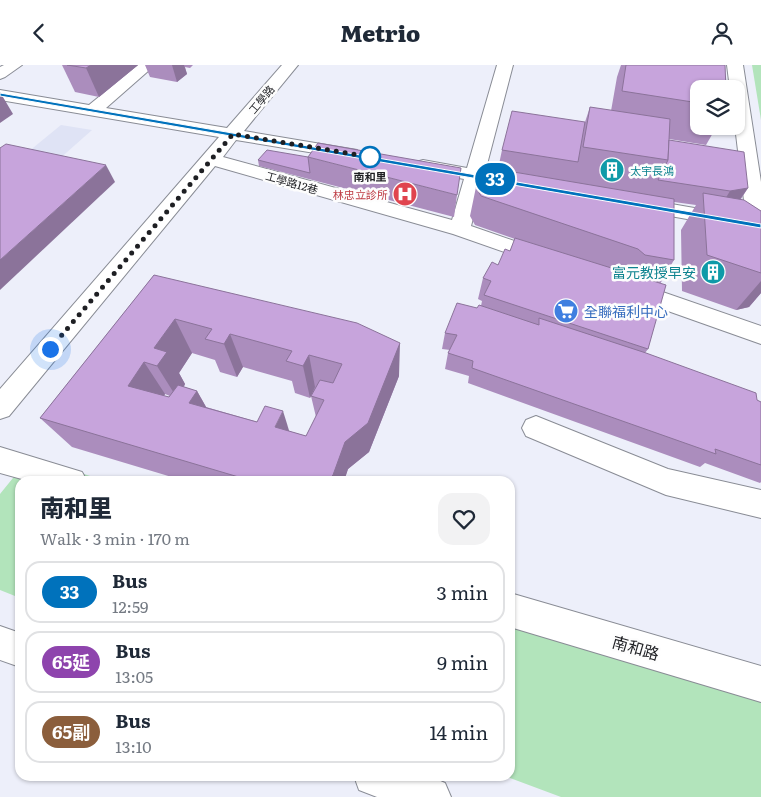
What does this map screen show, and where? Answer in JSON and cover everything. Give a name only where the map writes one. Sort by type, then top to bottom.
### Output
[{"type":"street","points":[[0,74],[14,65]]},
{"type":"street","points":[[93,110],[147,65]]},
{"type":"street","name":"工學路","points":[[0,408],[290,65]]},
{"type":"street","points":[[460,229],[505,65]]},
{"type":"street","points":[[735,65],[761,250]]},
{"type":"street","points":[[0,95],[369,157]]},
{"type":"street","name":"工學路12巷","points":[[211,159],[460,229],[563,266]]},
{"type":"street","points":[[407,164],[534,186]]},
{"type":"street","points":[[621,201],[759,226]]},
{"type":"street","points":[[610,282],[761,335]]},
{"type":"street","points":[[536,428],[666,482],[761,504]]},
{"type":"street","points":[[0,460],[55,476]]},
{"type":"street","name":"南和路","points":[[515,611],[761,684]]},
{"type":"street","points":[[0,643],[15,649]]},
{"type":"street","points":[[387,781],[431,797]]},
{"type":"shaded area","points":[[61,125],[92,130],[49,168],[17,161]]},
{"type":"green space","points":[[752,65],[761,65],[761,120]]},
{"type":"green space","points":[[30,457],[90,476],[15,476],[15,596],[0,590],[0,494]]},
{"type":"green space","points":[[515,611],[761,689],[761,797],[561,797],[515,780]]},
{"type":"building","points":[[67,65],[91,65],[86,68]]},
{"type":"building","points":[[626,65],[725,65],[726,80],[690,80],[690,102],[622,91]]},
{"type":"building","points":[[590,107],[670,119],[668,160],[583,147]]},
{"type":"building","points":[[512,111],[585,122],[578,162],[502,150]]},
{"type":"building","points":[[669,140],[744,152],[748,188],[730,191],[658,180],[668,160]]},
{"type":"building","points":[[318,143],[461,168],[457,195],[308,157]]},
{"type":"building","points":[[6,144],[106,165],[0,260],[0,148]]},
{"type":"building","points":[[267,150],[308,157],[310,173],[258,160]]},
{"type":"building","points":[[490,168],[674,199],[674,260],[645,255],[638,249],[481,196],[476,187],[478,176]]},
{"type":"building","points":[[703,193],[744,200],[761,211],[761,273],[707,255]]},
{"type":"building","points":[[515,238],[666,285],[648,349],[484,295],[491,281],[483,278],[492,262],[498,265],[505,249],[510,251]]},
{"type":"building","points":[[154,275],[357,323],[400,343],[368,423],[345,442],[332,476],[235,476],[40,418]],"holes":[[[175,319],[212,329],[205,339],[224,344],[230,334],[292,351],[286,361],[303,366],[309,355],[342,364],[333,383],[320,380],[311,396],[324,400],[306,436],[275,427],[283,411],[265,406],[257,422],[189,403],[197,391],[178,385],[169,397],[128,386],[144,362],[157,366],[167,352],[154,348]]]},
{"type":"building","points":[[457,303],[477,308],[479,305],[539,325],[539,318],[646,353],[756,393],[757,400],[761,402],[761,465],[715,449],[716,454],[472,368],[473,361],[448,353],[457,335],[445,333]]},
{"type":"bus line","name":"33","points":[[0,95],[475,175],[761,226]]},
{"type":"place","name":"南和里","points":[[370,157]]},
{"type":"place","name":"太宇長鴻","points":[[612,170]]},
{"type":"place","name":"林忠立診所","points":[[405,194]]},
{"type":"place","name":"富元教授早安","points":[[713,272]]},
{"type":"place","name":"全聯福利中心","points":[[566,311]]},
{"type":"route","points":[[50,349],[233,134],[370,157]]}]
